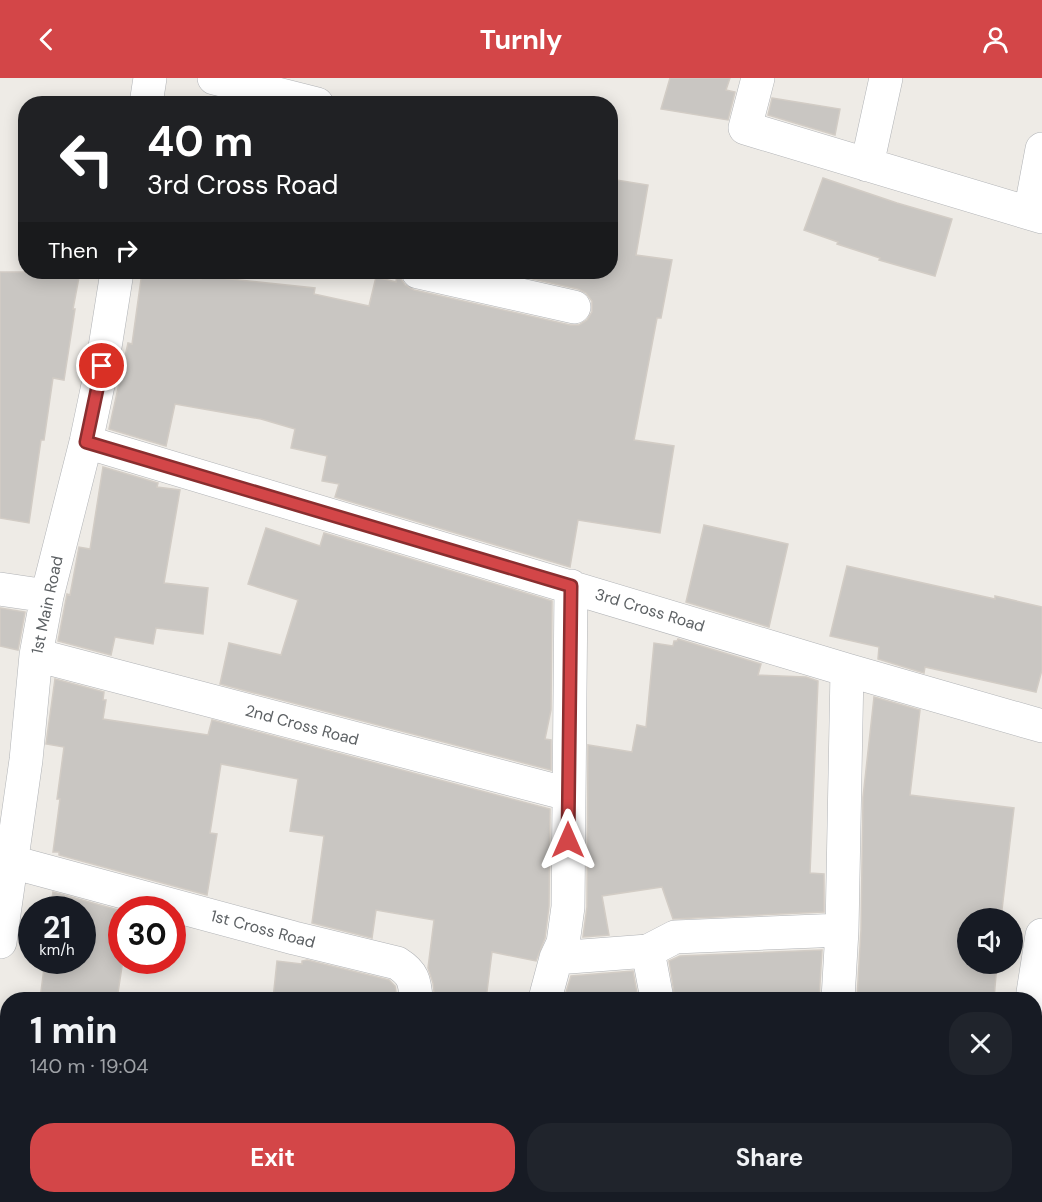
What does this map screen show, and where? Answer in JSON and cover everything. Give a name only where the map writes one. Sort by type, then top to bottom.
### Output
[{"type":"street","points":[[147,96],[150,78]]},
{"type":"street","points":[[214,78],[285,96]]},
{"type":"street","points":[[758,78],[745,128],[1036,215],[1042,149]]},
{"type":"street","points":[[867,165],[885,78]]},
{"type":"street","name":"1st Main Road","points":[[0,942],[26,760],[36,655],[47,596],[86,442],[102,366],[116,279]]},
{"type":"street","points":[[449,279],[574,307]]},
{"type":"street","name":"3rd Cross Road","points":[[86,442],[847,670],[1042,726]]},
{"type":"street","points":[[547,992],[556,958],[563,943],[568,907],[571,586]]},
{"type":"street","points":[[0,589],[47,596]]},
{"type":"street","name":"2nd Cross Road","points":[[36,655],[568,795]]},
{"type":"street","points":[[838,992],[842,930],[847,670]]},
{"type":"street","name":"1st Cross Road","points":[[12,862],[294,938],[397,963],[413,985]]},
{"type":"street","points":[[556,958],[648,951],[675,937],[842,930]]},
{"type":"street","points":[[1033,992],[1042,935]]},
{"type":"street","points":[[648,951],[656,992]]},
{"type":"building","points":[[670,78],[730,78],[726,90],[735,92],[728,120],[661,109]]},
{"type":"building","points":[[772,98],[840,109],[835,135],[768,115]]},
{"type":"building","points":[[823,178],[952,219],[935,276],[879,260],[880,258],[804,230]]},
{"type":"building","points":[[618,180],[648,185],[636,255],[672,260],[661,318],[657,318],[634,440],[674,446],[660,533],[578,520],[570,567],[335,497],[339,484],[322,481],[327,456],[291,448],[295,429],[261,419],[175,404],[166,446],[109,429],[128,343],[132,344],[141,279],[230,279],[315,288],[314,294],[369,306],[376,279],[396,282],[396,279],[401,279],[405,285],[414,290],[570,325],[579,325],[587,320],[592,312],[592,301],[586,293],[578,289],[533,279],[618,279]]},
{"type":"building","points":[[0,272],[18,272],[18,279],[79,279],[64,380],[53,378],[29,523],[0,518]]},
{"type":"building","points":[[103,467],[158,483],[157,487],[180,490],[164,583],[208,588],[203,634],[156,628],[153,644],[115,637],[111,655],[58,641],[79,547],[90,549]]},
{"type":"building","points":[[704,525],[788,544],[769,627],[686,602]]},
{"type":"building","points":[[266,528],[320,546],[324,533],[552,601],[551,710],[545,739],[551,740],[551,770],[220,684],[229,643],[281,655],[298,600],[248,584]]},
{"type":"building","points":[[847,566],[995,599],[995,596],[1042,607],[1042,670],[1036,692],[925,667],[924,673],[878,659],[879,647],[830,636]]},
{"type":"building","points":[[0,608],[25,612],[18,650],[0,646]]},
{"type":"building","points":[[678,639],[761,664],[758,675],[806,677],[818,681],[810,873],[824,874],[824,912],[673,919],[662,887],[602,896],[609,935],[583,937],[587,907],[588,745],[632,752],[637,725],[646,727],[654,643],[673,646],[674,641]]},
{"type":"building","points":[[55,679],[104,692],[103,700],[106,700],[103,719],[208,735],[212,720],[550,809],[549,906],[545,938],[536,961],[492,952],[487,992],[434,992],[428,968],[434,920],[376,910],[372,938],[312,923],[324,836],[290,831],[298,779],[221,764],[210,833],[217,834],[207,895],[59,855],[59,852],[53,852],[64,747],[46,744]]},
{"type":"building","points":[[874,697],[920,710],[910,795],[1014,808],[1002,908],[957,908],[957,974],[996,974],[995,992],[857,992],[861,930],[863,797]]},
{"type":"building","points":[[53,892],[68,896],[52,896]]},
{"type":"building","points":[[96,904],[108,907],[108,974],[121,974],[118,992],[41,992],[43,974],[96,974]]},
{"type":"building","points":[[822,950],[819,992],[674,992],[669,961],[680,956]]},
{"type":"building","points":[[307,960],[389,980],[395,986],[396,992],[274,992],[277,961],[302,964],[302,961]]},
{"type":"building","points":[[633,971],[637,992],[566,992],[571,976]]},
{"type":"route","points":[[102,366],[86,442],[571,586],[568,840]]}]
